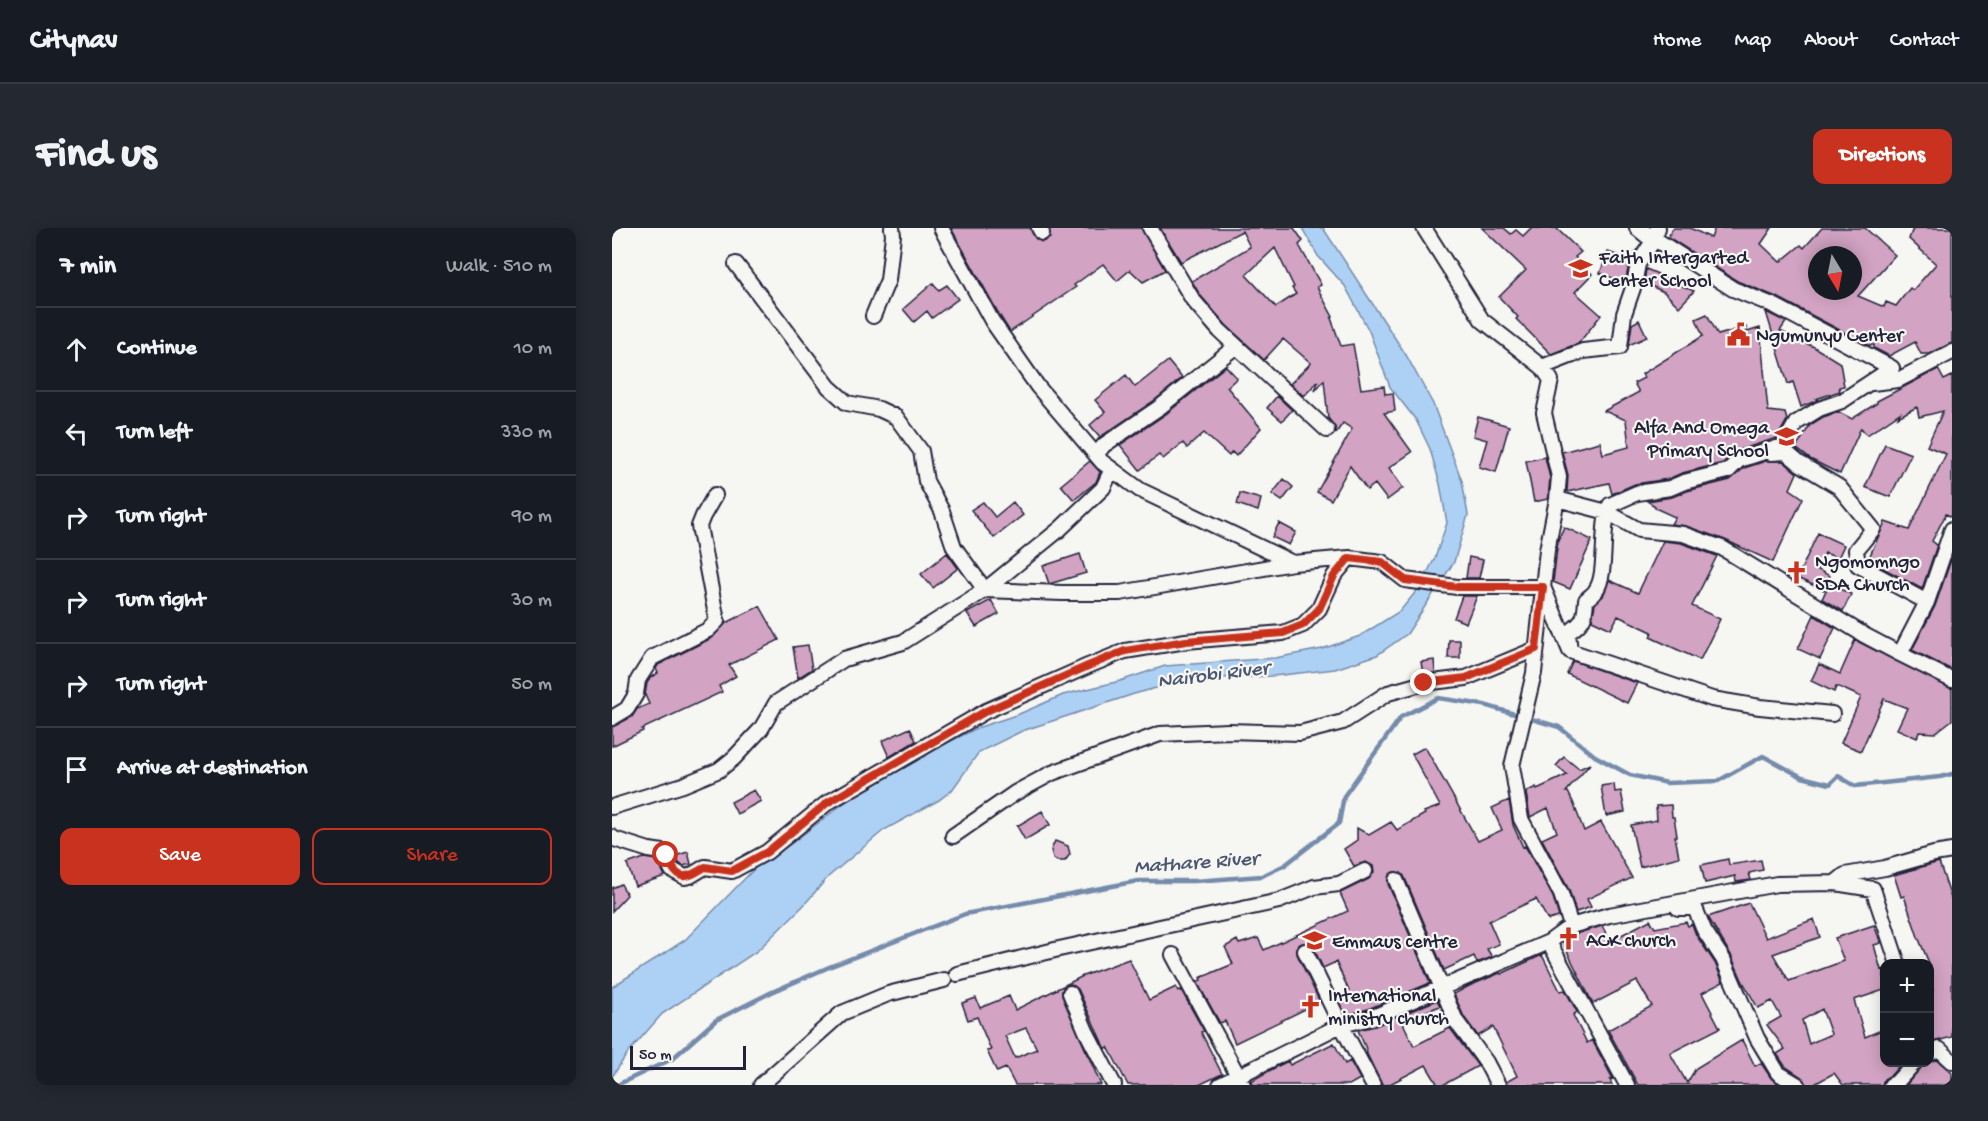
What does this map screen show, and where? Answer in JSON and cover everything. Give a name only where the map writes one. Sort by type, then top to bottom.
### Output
[{"type":"street","points":[[873,316],[888,280],[892,228]]},
{"type":"street","points":[[941,228],[992,321],[1038,387],[1096,455],[1140,490],[1293,563]]},
{"type":"street","points":[[1150,228],[1193,300],[1235,347],[1327,430]]},
{"type":"street","points":[[1424,228],[1482,320],[1542,367],[1551,380],[1544,413],[1559,477],[1557,500],[1547,550],[1534,673],[1512,766],[1521,819],[1561,894],[1571,926]]},
{"type":"street","points":[[1637,228],[1653,242]]},
{"type":"street","points":[[1542,367],[1583,351],[1620,347],[1624,314],[1634,285],[1638,264],[1653,242],[1658,228]]},
{"type":"street","points":[[1653,242],[1644,232],[1733,289],[1775,306],[1895,374]]},
{"type":"street","points":[[736,264],[829,387],[847,403],[879,409],[897,417],[921,451],[926,481],[942,511],[954,547],[985,590]]},
{"type":"street","points":[[1096,455],[1104,445],[1160,407],[1235,347]]},
{"type":"street","points":[[1570,651],[1568,633],[1585,617],[1586,600],[1598,589],[1607,512],[1610,505],[1637,493],[1670,488],[1684,482],[1728,471],[1739,460],[1783,446],[1796,423],[1819,409],[1842,401],[1895,374],[1952,352]]},
{"type":"street","points":[[1754,456],[1786,452],[1799,463],[1839,487],[1873,529],[1856,550],[1858,565],[1927,602]]},
{"type":"street","points":[[612,807],[719,770],[734,758],[761,729],[776,703],[844,659],[903,642],[985,590],[1060,529],[1103,488],[1112,469]]},
{"type":"street","points":[[612,718],[627,709],[636,694],[638,680],[652,658],[708,630],[717,621],[699,526],[715,495]]},
{"type":"street","points":[[1557,500],[1607,512],[1639,530],[1683,534],[1722,548],[1864,634],[1952,680]]},
{"type":"street","points":[[1900,654],[1927,602],[1952,529]]},
{"type":"street","points":[[985,590],[1062,593],[1120,592],[1293,563],[1349,558],[1382,562],[1405,580],[1457,587],[1543,587]]},
{"type":"street","points":[[612,837],[649,850],[663,852],[672,870],[685,877],[705,867],[732,871],[767,852],[827,803],[976,717],[1088,666],[1125,651],[1186,641],[1283,633],[1303,625],[1319,609],[1334,576],[1349,558]]},
{"type":"street","points":[[1543,587],[1570,651],[1712,699],[1760,707],[1832,714]]},
{"type":"street","points":[[953,836],[1015,793],[1052,773],[1160,734],[1228,731],[1300,733],[1343,722],[1388,693],[1424,683],[1466,678],[1536,649]]},
{"type":"street","points":[[1835,883],[1845,875],[1885,868],[1952,851]]},
{"type":"street","points":[[761,1085],[842,1013],[888,994],[1059,949],[1280,901],[1314,887],[1339,885],[1365,871]]},
{"type":"street","points":[[1396,880],[1456,1021],[1486,1062],[1498,1085]]},
{"type":"street","points":[[1220,1085],[1240,1081],[1341,1025],[1371,1018],[1549,942],[1571,926],[1608,915],[1777,884],[1835,883],[1873,889],[1897,959]]},
{"type":"street","points":[[1655,908],[1695,908],[1704,930],[1723,959],[1757,1038],[1778,1073],[1798,1085]]},
{"type":"street","points":[[1549,942],[1627,1085]]},
{"type":"street","points":[[1305,951],[1373,1085]]},
{"type":"street","points":[[1173,955],[1240,1081]]},
{"type":"street","points":[[1070,993],[1114,1085]]},
{"type":"street","points":[[1934,1051],[1939,1049],[1952,1061]]},
{"type":"street","points":[[1891,1085],[1896,1083],[1911,1067]]},
{"type":"water","name":"Nairobi River","points":[[1302,228],[1323,228],[1406,355],[1433,404],[1462,481],[1468,515],[1454,562],[1407,634],[1377,655],[1335,669],[1273,676],[1189,679],[1134,694],[1022,731],[979,752],[952,790],[939,800],[884,830],[828,877],[803,906],[757,951],[662,1014],[627,1054],[612,1077],[612,987],[685,940],[756,867],[792,843],[861,790],[901,766],[977,728],[1019,714],[1063,695],[1120,681],[1165,666],[1275,658],[1322,649],[1360,636],[1400,611],[1419,588],[1435,558],[1447,523],[1440,484],[1430,449],[1416,420],[1390,387],[1369,331],[1345,286],[1318,256]]},
{"type":"building","points":[[951,228],[1030,228],[1035,238],[1042,242],[1050,238],[1049,228],[1141,228],[1165,270],[1143,282],[1130,270],[1117,281],[1103,264],[1074,285],[1076,287],[1010,332]]},
{"type":"building","points":[[1160,228],[1294,228],[1303,241],[1299,245],[1321,285],[1317,287],[1333,317],[1331,318],[1341,346],[1353,344],[1361,389],[1384,386],[1385,394],[1393,393],[1395,411],[1384,413],[1412,452],[1389,468],[1403,488],[1387,500],[1375,484],[1367,490],[1350,466],[1331,500],[1317,492],[1352,429],[1343,423],[1336,433],[1335,427],[1328,418],[1324,380],[1315,391],[1318,381],[1304,396],[1290,384],[1311,363],[1283,339],[1264,360],[1226,325],[1200,295],[1192,281],[1250,247],[1242,231],[1181,262]],"holes":[[[1275,248],[1294,287],[1292,288],[1296,294],[1276,307],[1246,275]]]},
{"type":"building","points":[[1482,228],[1504,228],[1511,234],[1516,230],[1523,236],[1531,228],[1556,228],[1581,252],[1575,257],[1592,274],[1575,292],[1601,315],[1579,343],[1551,354],[1516,319],[1518,317],[1499,297],[1526,270]]},
{"type":"building","points":[[1673,228],[1690,228],[1711,238],[1715,228],[1772,228],[1761,244],[1780,262],[1801,245],[1804,248],[1822,228],[1865,228],[1895,255],[1862,292],[1862,246],[1808,246],[1808,300],[1862,300],[1862,298],[1884,307],[1886,302],[1896,306],[1910,288],[1913,290],[1936,264],[1909,239],[1912,231],[1915,228],[1952,228],[1952,343],[1929,354],[1921,354],[1915,342],[1889,356],[1874,348],[1874,345],[1868,345],[1779,298],[1737,281],[1668,237]]},
{"type":"building","points":[[1608,252],[1630,260],[1625,283],[1600,273]]},
{"type":"building","points":[[1646,269],[1694,291],[1679,307],[1664,292],[1644,283]]},
{"type":"building","points":[[933,283],[939,290],[947,285],[958,299],[932,318],[927,311],[914,322],[903,309]]},
{"type":"building","points":[[1766,312],[1786,322],[1780,331],[1814,347],[1840,363],[1844,386],[1839,387],[1840,391],[1801,407],[1793,382],[1788,384]]},
{"type":"building","points":[[1707,314],[1718,335],[1746,327],[1747,332],[1760,328],[1768,411],[1785,413],[1787,420],[1777,438],[1736,451],[1723,463],[1682,473],[1668,479],[1635,484],[1612,494],[1609,483],[1567,492],[1568,475],[1562,452],[1600,442],[1603,454],[1629,447],[1626,420],[1604,411],[1639,392],[1634,383],[1644,378],[1642,374],[1703,336],[1696,319]]},
{"type":"building","points":[[1639,320],[1647,337],[1629,345],[1632,324]]},
{"type":"building","points":[[1168,361],[1182,378],[1155,400],[1100,437],[1090,425],[1105,412],[1095,400],[1126,375],[1135,387]]},
{"type":"building","points":[[1226,366],[1237,378],[1227,387],[1261,428],[1236,456],[1232,452],[1229,456],[1204,433],[1187,448],[1183,443],[1163,459],[1159,455],[1140,470],[1120,445],[1166,414]]},
{"type":"building","points":[[1938,369],[1944,380],[1952,376],[1952,517],[1946,514],[1932,541],[1937,545],[1922,589],[1868,560],[1885,522],[1909,530],[1946,454],[1927,446],[1943,411],[1919,417],[1917,407],[1898,417],[1900,413],[1867,435],[1861,428],[1840,474],[1810,459],[1796,448],[1810,425],[1823,417],[1839,412],[1852,419],[1877,401]]},
{"type":"building","points":[[1277,396],[1292,410],[1282,421],[1267,408]]},
{"type":"building","points":[[1478,417],[1509,426],[1496,472],[1479,467],[1487,440],[1473,436]]},
{"type":"building","points":[[1885,444],[1911,454],[1890,497],[1865,487]]},
{"type":"building","points":[[1545,457],[1550,478],[1548,499],[1534,502],[1526,461]]},
{"type":"building","points":[[1090,461],[1100,472],[1096,482],[1074,500],[1061,485]]},
{"type":"building","points":[[1766,461],[1783,461],[1797,473],[1790,489],[1803,498],[1773,562],[1725,540],[1686,526],[1671,524],[1675,517],[1655,508],[1647,501],[1672,497],[1730,480],[1744,468]]},
{"type":"building","points":[[1284,479],[1293,487],[1282,501],[1272,494]]},
{"type":"building","points":[[1240,493],[1261,499],[1258,511],[1237,504]]},
{"type":"building","points":[[983,502],[995,517],[1013,502],[1023,515],[994,538],[971,510]]},
{"type":"building","points":[[1279,523],[1296,532],[1289,545],[1272,537]]},
{"type":"building","points":[[1564,527],[1592,540],[1570,589],[1553,582],[1558,540]]},
{"type":"building","points":[[1818,533],[1844,545],[1838,558],[1825,553],[1818,570],[1830,576],[1824,590],[1797,578]]},
{"type":"building","points":[[1663,541],[1681,543],[1717,556],[1692,606],[1720,619],[1700,660],[1650,637],[1652,632],[1618,616],[1611,629],[1592,620],[1595,604],[1603,596],[1609,580],[1638,593]]},
{"type":"building","points":[[947,553],[958,568],[933,588],[921,574]]},
{"type":"building","points":[[1080,554],[1086,573],[1049,584],[1043,566]]},
{"type":"building","points":[[1469,557],[1483,560],[1479,578],[1466,578]]},
{"type":"building","points":[[1952,557],[1952,670],[1912,650],[1935,606]]},
{"type":"building","points":[[1829,584],[1851,594],[1843,611],[1822,599]]},
{"type":"building","points":[[1462,596],[1477,596],[1466,623],[1454,618]]},
{"type":"building","points":[[991,600],[999,614],[976,627],[967,613]]},
{"type":"building","points":[[760,606],[779,640],[729,665],[736,676],[719,686],[722,692],[642,729],[643,731],[612,746],[612,727],[632,717],[637,709],[649,704],[645,695],[647,683],[658,673],[656,669],[658,665],[712,638],[726,623]]},
{"type":"building","points":[[1814,615],[1835,628],[1820,659],[1798,649]]},
{"type":"building","points":[[1449,640],[1460,640],[1460,658],[1448,658]]},
{"type":"building","points":[[1855,640],[1952,689],[1952,720],[1935,733],[1919,732],[1917,738],[1897,729],[1907,708],[1884,699],[1861,751],[1841,743],[1861,697],[1839,687],[1836,687],[1834,692],[1811,681],[1819,664],[1840,674]]},
{"type":"building","points":[[808,645],[812,669],[798,678],[793,647]]},
{"type":"building","points":[[1434,660],[1435,673],[1423,674],[1421,662]]},
{"type":"building","points":[[1573,661],[1637,683],[1627,703],[1567,674]]},
{"type":"building","points":[[910,728],[916,741],[889,757],[882,741]]},
{"type":"building","points":[[1425,747],[1478,841],[1502,830],[1492,808],[1509,800],[1513,825],[1523,847],[1525,846],[1553,897],[1559,917],[1548,920],[1536,899],[1489,921],[1499,944],[1487,949],[1492,957],[1477,963],[1474,956],[1444,970],[1404,876],[1393,872],[1389,875],[1388,884],[1430,983],[1368,1009],[1346,1015],[1337,997],[1349,991],[1336,962],[1323,968],[1310,943],[1302,943],[1297,946],[1297,954],[1320,1002],[1235,1043],[1225,1021],[1220,1023],[1197,982],[1201,980],[1200,978],[1233,964],[1225,947],[1237,940],[1239,944],[1258,938],[1264,950],[1348,911],[1340,893],[1369,879],[1374,872],[1373,866],[1366,862],[1354,866],[1344,849],[1357,840],[1357,828],[1369,835],[1391,822],[1397,830],[1425,814],[1424,812],[1440,806],[1412,754]]},
{"type":"building","points":[[1564,757],[1579,769],[1590,764],[1566,792],[1573,802],[1584,831],[1601,822],[1632,878],[1587,899],[1591,907],[1576,912],[1569,890],[1542,839],[1557,832],[1548,808],[1530,817],[1526,792],[1567,775],[1556,766]]},
{"type":"building","points":[[1614,784],[1615,792],[1621,791],[1625,812],[1606,816],[1601,786]]},
{"type":"building","points":[[754,790],[761,801],[737,814],[731,802]]},
{"type":"building","points":[[1671,805],[1679,857],[1640,867],[1631,825],[1657,820],[1656,806]]},
{"type":"building","points":[[1042,811],[1050,825],[1025,840],[1017,826]]},
{"type":"building","points":[[1055,841],[1068,846],[1070,854],[1065,861],[1057,861],[1053,858],[1051,850]]},
{"type":"building","points":[[688,852],[691,864],[683,866],[675,856]]},
{"type":"building","points":[[644,858],[657,860],[665,876],[635,886],[627,864]]},
{"type":"building","points":[[1728,859],[1729,865],[1761,860],[1763,870],[1749,873],[1751,880],[1736,882],[1735,876],[1705,883],[1701,865]]},
{"type":"building","points":[[1939,862],[1952,901],[1952,1037],[1934,1042],[1934,959],[1927,959],[1894,875]]},
{"type":"building","points":[[621,884],[627,895],[612,911],[612,888]]},
{"type":"building","points":[[1749,903],[1766,938],[1814,919],[1820,937],[1773,954],[1789,981],[1844,961],[1835,938],[1874,925],[1881,943],[1874,945],[1880,966],[1880,991],[1854,1000],[1865,1037],[1880,1031],[1880,1067],[1898,1067],[1884,1079],[1882,1085],[1843,1085],[1834,1073],[1813,1085],[1807,1085],[1803,1078],[1785,1066],[1777,1054],[1785,1049],[1767,1025],[1781,1017],[1772,1001],[1758,1008],[1731,955],[1708,917]],"holes":[[[1822,1009],[1831,1034],[1809,1044],[1802,1020]]]},
{"type":"building","points":[[1650,920],[1655,928],[1686,922],[1688,926],[1692,924],[1696,935],[1715,963],[1723,982],[1702,993],[1720,1028],[1670,1053],[1687,1083],[1696,1068],[1742,1040],[1755,1066],[1761,1063],[1771,1078],[1780,1085],[1638,1085],[1608,1030],[1652,1006],[1637,981],[1593,1004],[1563,943],[1575,934],[1602,926],[1610,941]]},
{"type":"building","points":[[1542,955],[1560,991],[1565,990],[1577,1012],[1573,1015],[1587,1043],[1592,1040],[1613,1079],[1610,1080],[1612,1085],[1507,1085],[1506,1082],[1517,1076],[1493,1027],[1478,1036],[1464,1017],[1454,994]]},
{"type":"building","points":[[1129,959],[1149,1000],[1176,987],[1178,991],[1181,990],[1204,1031],[1201,1032],[1222,1074],[1199,1085],[1128,1085],[1108,1047],[1105,1049],[1078,989],[1071,984],[1063,988],[1062,996],[1101,1085],[1015,1085],[1006,1068],[997,1072],[987,1051],[991,1050],[977,1017],[968,1020],[962,1003],[976,998],[980,1008],[1009,996],[1015,1010],[1083,976]],"holes":[[[1026,1028],[1037,1049],[1015,1058],[1005,1036]]]},
{"type":"building","points":[[1437,1000],[1440,1006],[1402,1021],[1414,1046],[1450,1028],[1478,1066],[1443,1085],[1438,1085],[1426,1065],[1388,1085],[1382,1085],[1358,1030],[1375,1026]]},
{"type":"building","points":[[1334,1043],[1345,1064],[1350,1061],[1360,1079],[1349,1085],[1252,1085],[1251,1081],[1276,1067],[1288,1061],[1290,1065]]},
{"type":"building","points":[[1937,1060],[1952,1073],[1952,1085],[1906,1085],[1922,1067],[1934,1067],[1934,1061]]},
{"type":"waterway","name":"Mathare River","points":[[617,1085],[672,1059],[716,1020],[772,992],[829,967],[965,914],[1138,881],[1195,881],[1262,876],[1285,865],[1339,823],[1344,796],[1401,717],[1438,698],[1484,705],[1559,727],[1595,756],[1630,775],[1667,783],[1718,781],[1763,756],[1802,777],[1830,784],[1838,776],[1855,786],[1952,774]]},
{"type":"place","name":"Faith Intergarted Center School","points":[[1581,268]]},
{"type":"place","name":"Ngumunyu Center","points":[[1738,334]]},
{"type":"place","name":"Alfa And Omega Primary School","points":[[1787,437]]},
{"type":"place","name":"Ngomomngo SDA Church","points":[[1797,572]]},
{"type":"place","name":"ACK church","points":[[1568,939]]},
{"type":"place","name":"Emmaus centre","points":[[1314,940]]},
{"type":"place","name":"International ministry church","points":[[1310,1006]]},
{"type":"route","points":[[666,855],[672,870],[685,877],[705,867],[732,871],[767,852],[827,803],[916,751],[986,711],[1088,666],[1125,651],[1186,641],[1283,633],[1303,625],[1319,609],[1334,576],[1349,558],[1382,562],[1405,580],[1457,587],[1543,587],[1536,649],[1466,678],[1424,683]]}]
